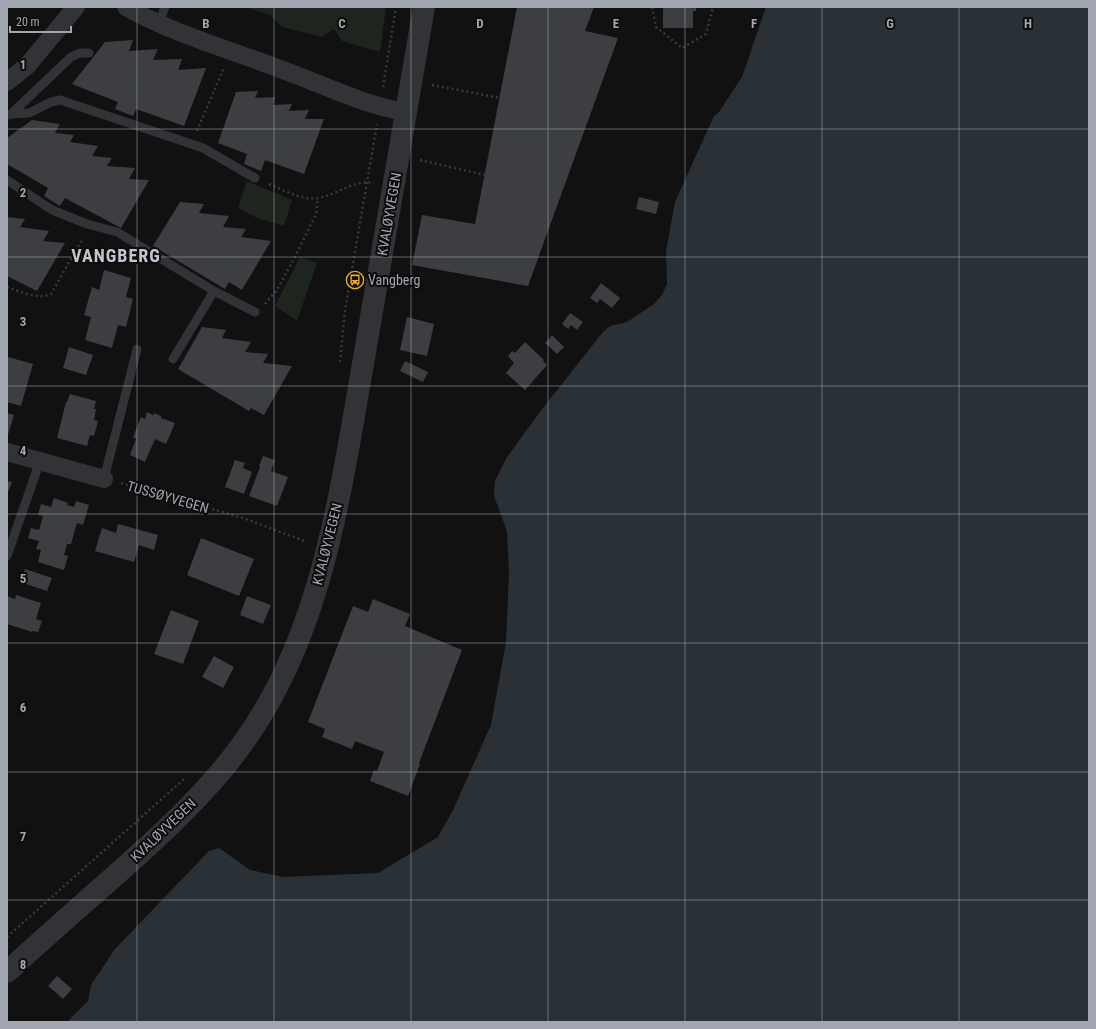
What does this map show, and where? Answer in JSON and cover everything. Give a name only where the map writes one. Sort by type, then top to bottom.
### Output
[{"type":"street","points":[[7,82],[27,66],[76,7]]},
{"type":"street","points":[[126,7],[162,15],[373,104],[406,112]]},
{"type":"street","name":"KVALØYVEGEN","points":[[7,972],[162,833],[216,776],[244,742],[271,700],[287,668],[310,608],[336,511],[354,417],[424,7]]},
{"type":"street","points":[[7,452],[104,479]]},
{"type":"lane","points":[[9,116],[71,57],[80,53],[89,53]]},
{"type":"lane","points":[[9,116],[29,113],[51,102],[60,100],[193,144],[203,148],[255,178]]},
{"type":"lane","points":[[7,180],[52,210],[87,224],[117,232],[214,291],[255,312]]},
{"type":"lane","points":[[173,359],[214,291]]},
{"type":"lane","points":[[104,479],[137,349]]},
{"type":"lane","points":[[7,556],[40,461]]},
{"type":"path","points":[[383,89],[396,7]]},
{"type":"path","points":[[652,7],[656,27],[682,48],[706,34],[713,7]]},
{"type":"path","points":[[193,144],[198,126],[225,66]]},
{"type":"path","points":[[426,84],[500,98]]},
{"type":"path","points":[[415,159],[485,175]]},
{"type":"path","points":[[255,178],[303,197],[318,198],[358,183],[368,182]]},
{"type":"path","points":[[255,312],[268,301],[277,290],[316,214],[318,198]]},
{"type":"path","points":[[7,287],[34,296],[51,294],[84,235],[87,224]]},
{"type":"path","name":"TUSSØYVEGEN","points":[[104,479],[243,518],[326,549]]},
{"type":"path","points":[[7,937],[186,777]]},
{"type":"shaded area","points":[[246,7],[386,7],[380,52],[342,41],[334,29],[322,37],[282,27],[270,15]]},
{"type":"shaded area","points":[[766,7],[1089,7],[1089,1022],[67,1022],[88,1001],[91,985],[115,949],[209,851],[219,848],[250,870],[283,877],[378,873],[438,837],[453,810],[491,725],[506,642],[509,573],[507,531],[494,496],[495,481],[507,457],[542,409],[603,332],[610,326],[627,322],[654,304],[662,295],[667,284],[666,251],[675,202],[714,116],[719,112],[742,77]]},
{"type":"shaded area","points":[[247,181],[292,200],[284,226],[257,218],[238,208]]},
{"type":"shaded area","points":[[300,257],[317,263],[297,321],[275,306]]},
{"type":"building","points":[[517,7],[594,7],[585,31],[618,38],[528,286],[412,265],[422,215],[475,224]]},
{"type":"building","points":[[663,7],[696,7],[696,11],[693,11],[693,28],[663,28]]},
{"type":"building","points":[[133,40],[129,51],[158,49],[153,60],[182,59],[178,70],[206,68],[184,126],[136,109],[133,116],[115,109],[118,102],[72,84],[105,42]]},
{"type":"building","points":[[258,91],[255,98],[275,97],[273,105],[292,104],[289,111],[309,110],[305,119],[324,119],[304,174],[265,160],[261,171],[244,164],[247,154],[218,143],[236,92]]},
{"type":"building","points":[[32,120],[60,124],[55,133],[74,135],[70,142],[98,146],[92,156],[112,158],[107,166],[135,168],[129,179],[149,180],[121,228],[65,198],[60,206],[44,196],[48,188],[7,164],[7,138]]},
{"type":"building","points":[[639,197],[659,202],[656,214],[636,209]]},
{"type":"building","points":[[180,202],[204,204],[199,213],[229,216],[223,227],[246,229],[241,237],[271,241],[242,290],[229,282],[225,289],[153,246]]},
{"type":"building","points":[[7,217],[25,219],[20,227],[49,231],[43,241],[65,243],[37,291],[7,276]]},
{"type":"building","points":[[104,270],[131,278],[126,297],[133,299],[126,327],[118,325],[112,348],[85,340],[91,317],[84,315],[92,287],[99,290]]},
{"type":"building","points":[[601,283],[620,298],[612,308],[600,299],[597,303],[590,298]]},
{"type":"building","points":[[570,313],[583,322],[577,330],[571,325],[568,329],[562,324]]},
{"type":"building","points":[[407,317],[434,324],[427,356],[400,350]]},
{"type":"building","points":[[202,327],[226,330],[222,338],[251,342],[245,352],[268,354],[263,363],[292,366],[264,415],[251,408],[249,411],[178,369]]},
{"type":"building","points":[[552,335],[564,347],[557,354],[545,343]]},
{"type":"building","points":[[525,342],[544,360],[543,361],[547,365],[525,390],[506,373],[514,363],[508,356],[512,351],[515,353]]},
{"type":"building","points":[[69,347],[93,355],[86,375],[63,368]]},
{"type":"building","points":[[8,357],[33,364],[21,406],[7,402]]},
{"type":"building","points":[[405,361],[428,372],[423,382],[400,371]]},
{"type":"building","points":[[70,394],[96,401],[94,420],[98,421],[94,436],[90,435],[87,446],[57,438],[66,402]]},
{"type":"building","points":[[147,412],[153,415],[154,413],[161,416],[161,418],[175,423],[166,444],[155,439],[145,462],[130,455],[136,439],[133,437],[141,417],[145,419]]},
{"type":"building","points":[[7,413],[14,415],[7,438]]},
{"type":"building","points":[[263,456],[275,460],[271,471],[288,477],[277,506],[249,496]]},
{"type":"building","points":[[235,460],[245,463],[243,468],[252,472],[244,494],[225,487]]},
{"type":"building","points":[[7,481],[12,482],[7,495]]},
{"type":"building","points":[[54,498],[74,507],[76,501],[89,505],[83,525],[77,523],[71,544],[67,544],[64,555],[68,556],[64,570],[38,562],[41,550],[36,549],[39,541],[28,538],[31,528],[39,530],[43,516],[38,515],[41,504],[51,507]]},
{"type":"building","points":[[118,524],[158,535],[154,550],[139,545],[134,562],[95,551],[102,528],[116,533]]},
{"type":"building","points":[[201,538],[254,559],[239,596],[187,575]]},
{"type":"building","points":[[25,569],[52,578],[47,591],[20,582]]},
{"type":"building","points":[[16,595],[41,603],[36,619],[42,621],[38,632],[32,632],[7,624],[7,596],[15,599]]},
{"type":"building","points":[[247,596],[271,605],[263,624],[240,615]]},
{"type":"building","points":[[373,599],[410,614],[405,626],[462,650],[408,796],[370,781],[374,770],[377,771],[384,752],[355,741],[352,749],[322,737],[325,729],[308,722],[353,606],[368,612]]},
{"type":"building","points":[[171,610],[199,621],[183,664],[154,654]]},
{"type":"building","points":[[214,656],[234,667],[223,688],[202,677]]},
{"type":"building","points":[[57,976],[72,989],[63,999],[48,986]]},
{"type":"place","name":"Vangberg","points":[[355,280]]},
{"type":"district","name":"VANGBERG","points":[[116,256]]}]
